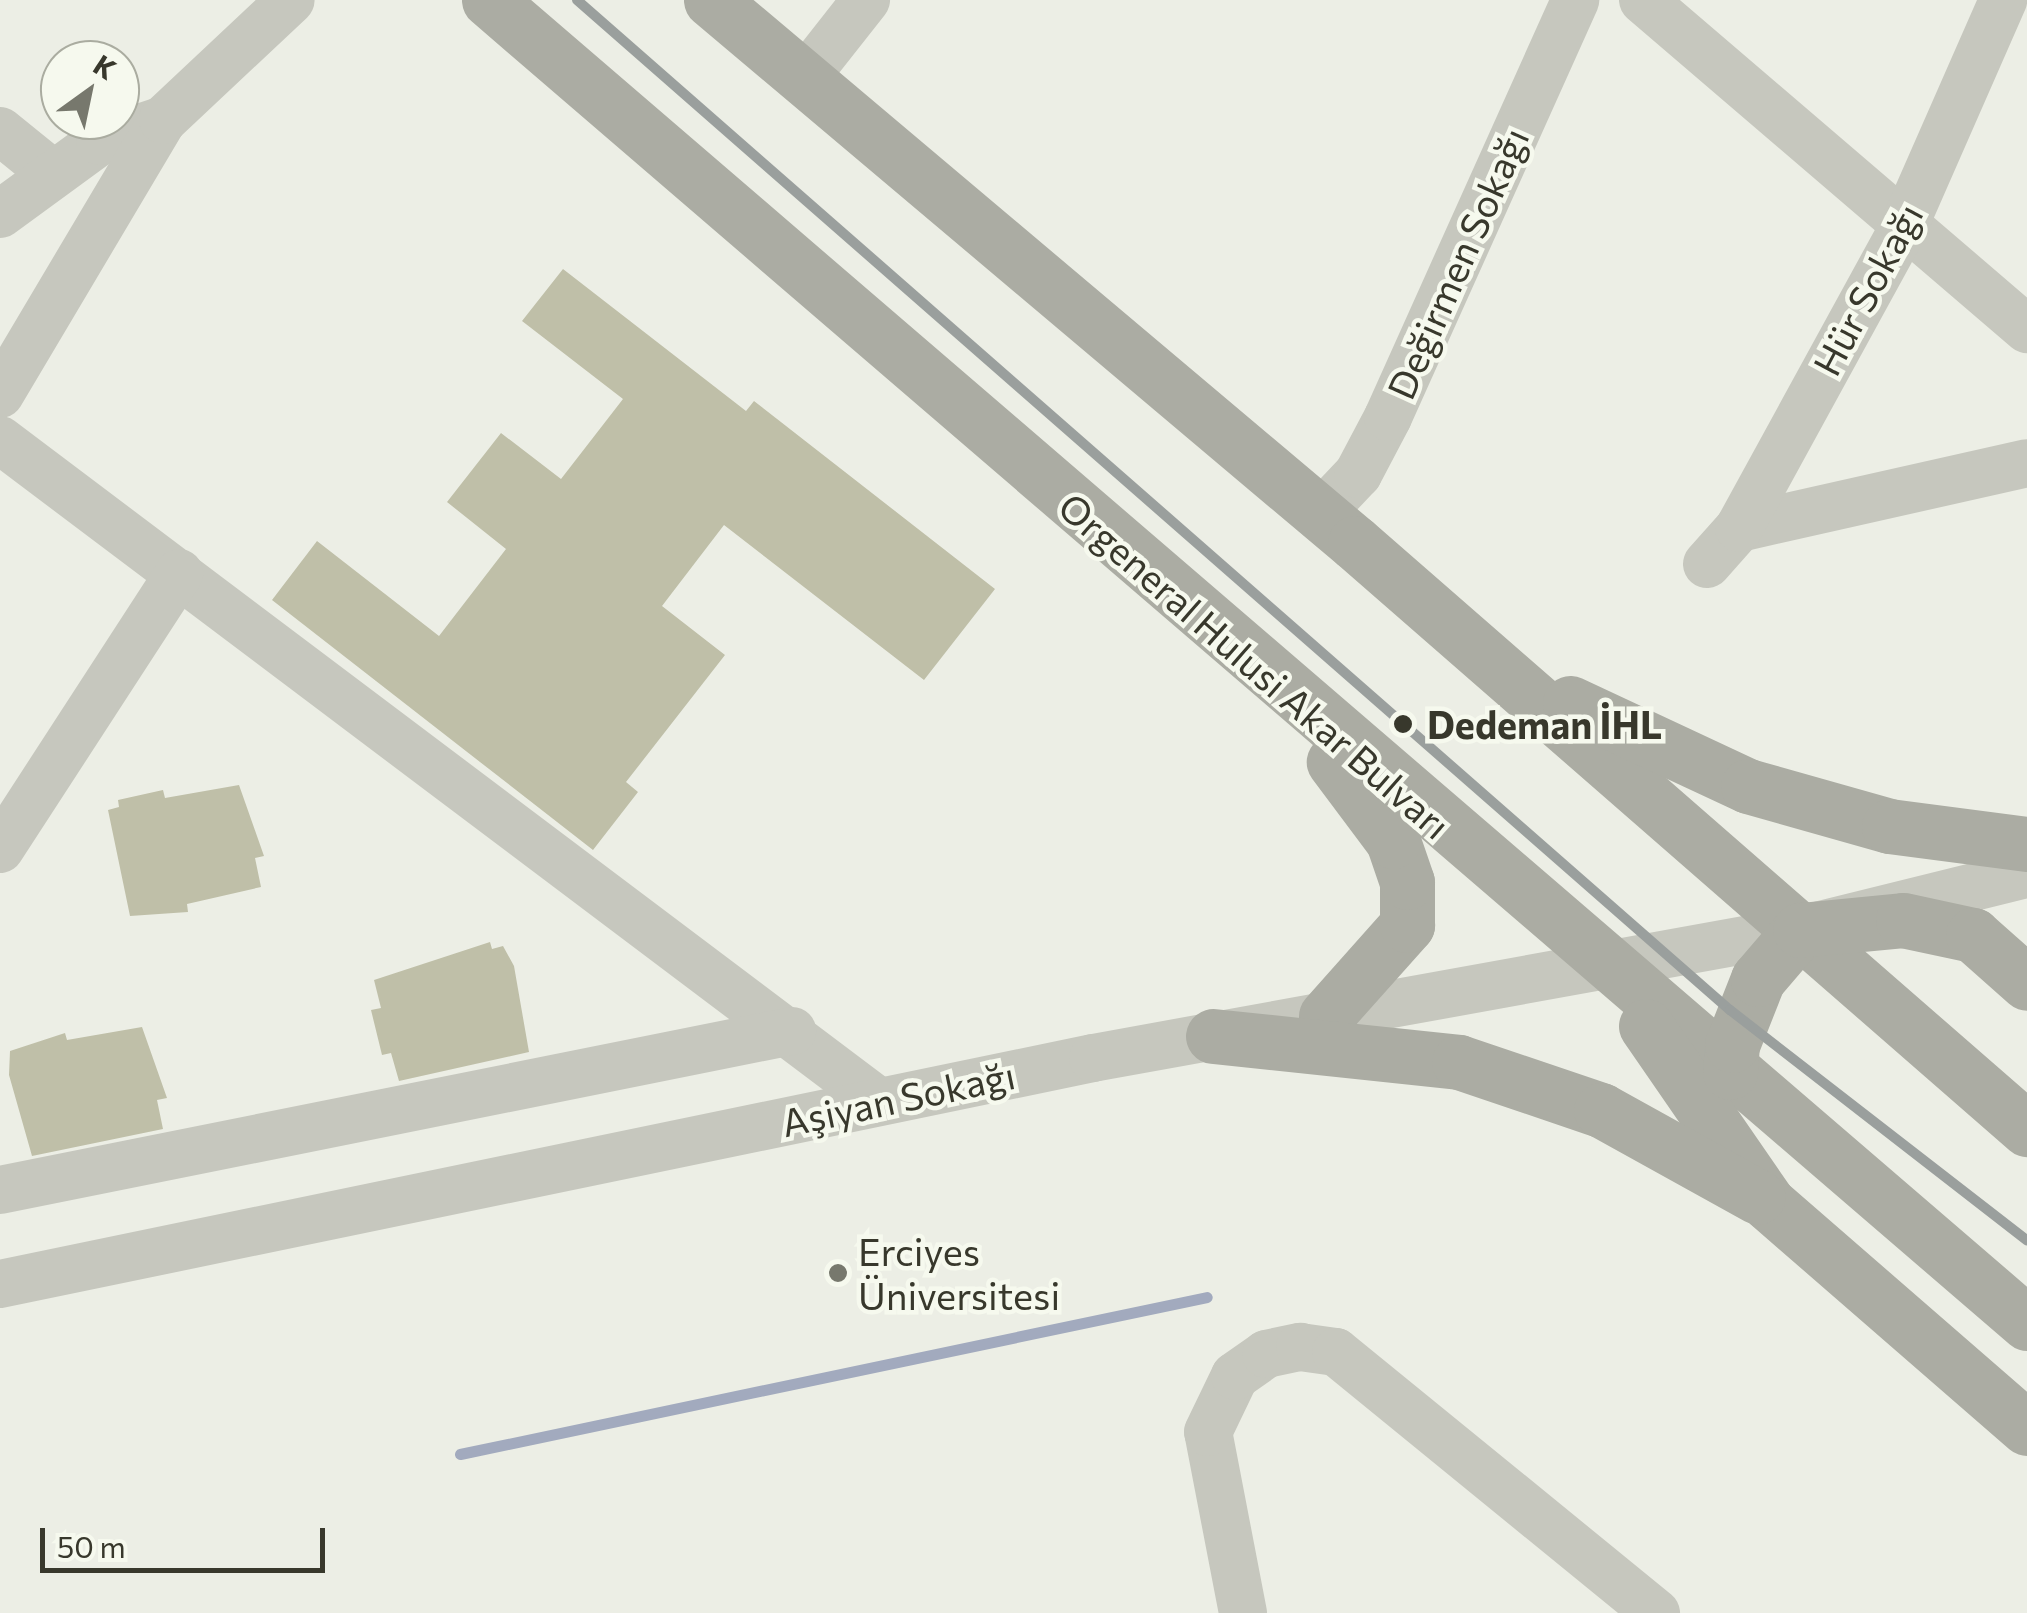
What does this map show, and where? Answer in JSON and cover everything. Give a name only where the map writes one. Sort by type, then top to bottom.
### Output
[{"type":"main road","name":"Orgeneral Hulusi Akar Bulvarı","points":[[489,0],[1604,966],[2027,1323]]},
{"type":"main road","points":[[711,0],[1320,514],[2027,1129]]},
{"type":"main road","points":[[1496,665],[1748,786],[1889,826],[2027,844]]},
{"type":"main road","points":[[1276,683],[1393,842],[1407,882],[1407,924],[1326,1016]]},
{"type":"main road","points":[[1730,1072],[1732,1045],[1758,979],[1800,930],[1903,920],[1973,936],[2027,983]]},
{"type":"main road","points":[[1604,966],[1768,1203]]},
{"type":"main road","points":[[1213,1036],[1458,1062],[1601,1110],[1768,1203],[2027,1428]]},
{"type":"street","points":[[0,394],[163,120],[290,0]]},
{"type":"street","points":[[802,80],[866,0]]},
{"type":"street","name":"Değirmen Sokağı","points":[[1320,514],[1358,474],[1388,418],[1575,0]]},
{"type":"street","points":[[1643,0],[2027,329]]},
{"type":"street","name":"Hür Sokağı","points":[[1706,564],[1738,528],[1904,226],[2002,0]]},
{"type":"street","points":[[0,214],[100,141],[163,120]]},
{"type":"street","points":[[0,131],[52,173]]},
{"type":"street","points":[[0,440],[792,1030],[879,1102]]},
{"type":"street","points":[[1738,528],[2027,463]]},
{"type":"street","points":[[0,849],[179,573]]},
{"type":"street","name":"Aşiyan Sokağı","points":[[0,1284],[1213,1036],[1800,930],[2027,874]]},
{"type":"street","points":[[0,1190],[792,1030]]},
{"type":"street","points":[[1243,1613],[1208,1432],[1234,1376],[1266,1354],[1300,1347],[1336,1352],[1656,1613]]},
{"type":"building","points":[[563,269],[746,411],[754,401],[995,589],[924,680],[724,525],[662,606],[725,655],[626,782],[638,792],[593,850],[272,600],[317,541],[439,636],[506,549],[447,502],[501,433],[561,479],[623,399],[522,321]]},
{"type":"building","points":[[239,785],[264,856],[255,858],[261,887],[187,904],[188,912],[130,916],[108,810],[119,807],[118,800],[163,790],[165,798]]},
{"type":"building","points":[[490,942],[492,949],[503,946],[514,966],[529,1052],[399,1081],[391,1053],[382,1055],[371,1010],[381,1008],[374,980]]},
{"type":"building","points":[[142,1027],[167,1098],[157,1100],[163,1129],[32,1156],[9,1075],[10,1051],[65,1033],[67,1040]]},
{"type":"waterway","points":[[460,1454],[1207,1297]]},
{"type":"transit line","points":[[577,0],[1730,1010],[2027,1240]]},
{"type":"place","name":"Dedeman İHL","points":[[1403,724]]},
{"type":"place","name":"Erciyes Üniversitesi","points":[[838,1273]]}]
